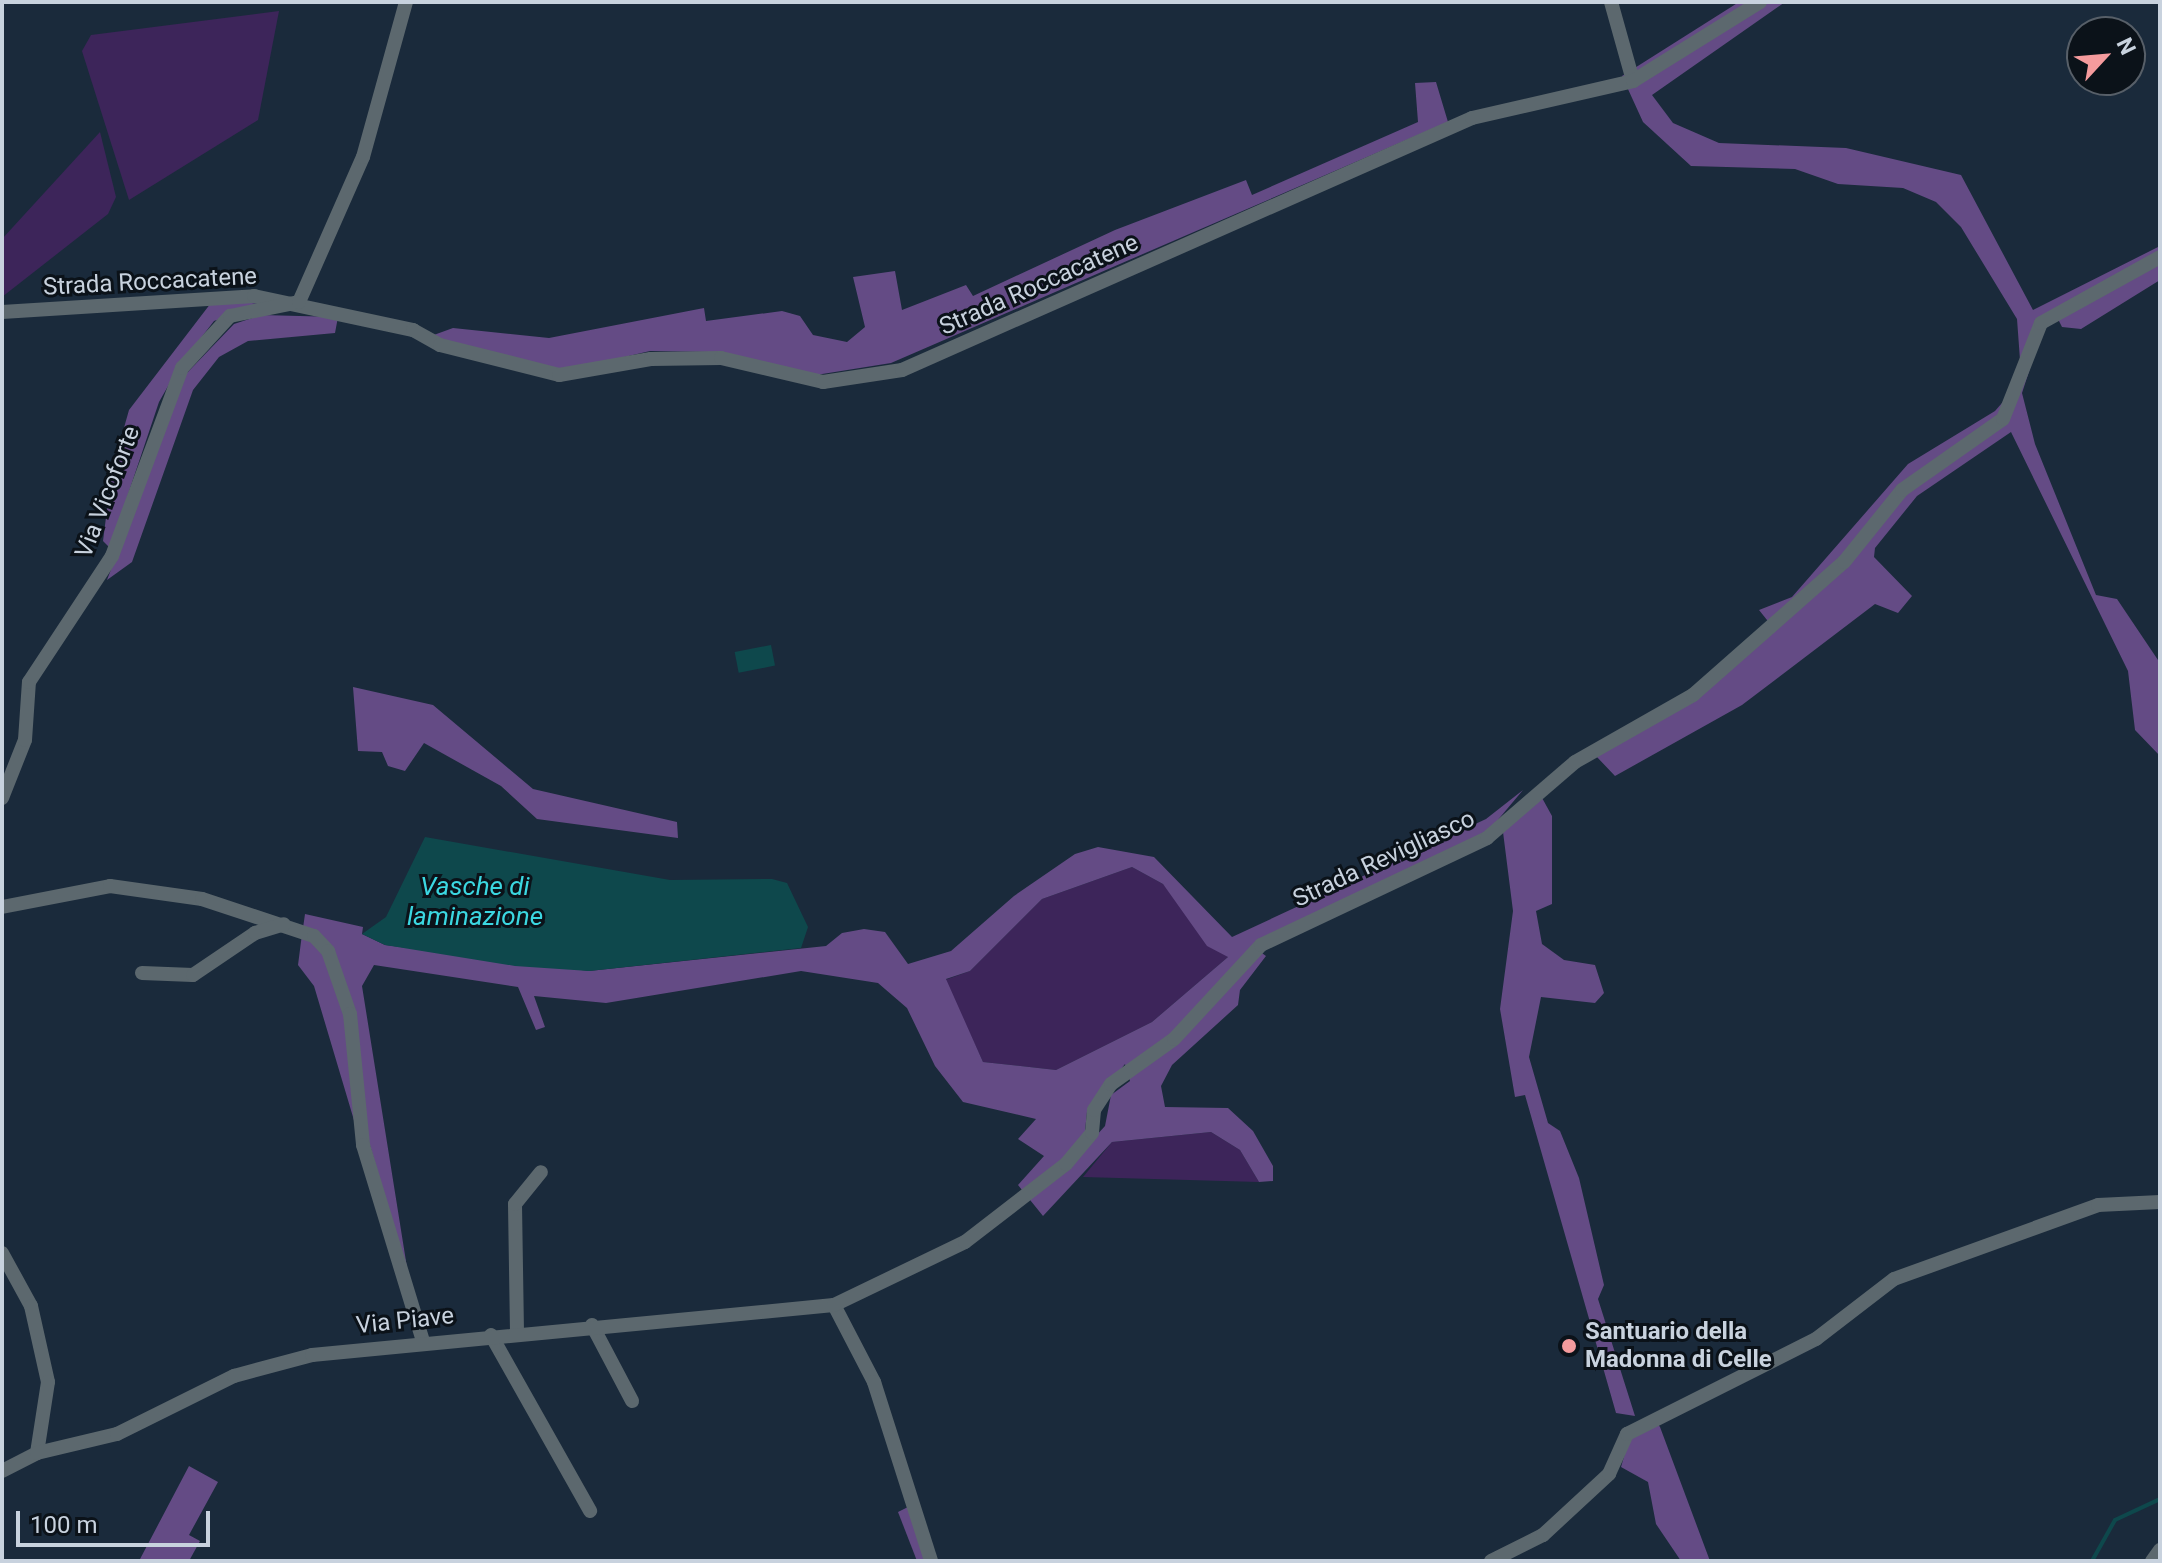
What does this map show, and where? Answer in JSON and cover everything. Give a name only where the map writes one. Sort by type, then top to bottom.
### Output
[{"type":"street","points":[[299,302],[363,157],[406,2]]},
{"type":"street","points":[[1611,2],[1633,81]]},
{"type":"street","name":"Strada Roccacatene","points":[[2,312],[211,296],[299,302],[559,375],[651,359],[721,358],[823,382],[902,370],[1472,118],[1633,81],[1760,2]]},
{"type":"street","name":"Strada Revigliasco","points":[[834,1305],[992,1227],[1083,1144],[1111,1084],[1174,1039],[1261,945],[1487,838],[1575,762],[1693,695],[1844,562],[1902,490],[2003,419],[2041,323],[2160,257]]},
{"type":"street","name":"Via Vicoforte","points":[[2,798],[25,740],[29,682],[112,556],[182,368],[230,316],[299,302]]},
{"type":"street","points":[[2,907],[110,886],[202,899],[314,936],[339,977],[350,1014],[363,1145],[423,1341]]},
{"type":"street","points":[[142,973],[193,975],[255,933],[285,924]]},
{"type":"street","points":[[517,1332],[515,1204],[541,1172]]},
{"type":"street","points":[[1491,1561],[1543,1535],[1598,1484],[1627,1434],[1816,1339],[1908,1273],[2098,1205],[2160,1202]]},
{"type":"street","points":[[2,1253],[31,1306],[48,1382],[37,1453]]},
{"type":"street","points":[[834,1305],[874,1382],[931,1561]]},
{"type":"street","name":"Via Piave","points":[[2,1471],[37,1453],[117,1434],[234,1376],[312,1355],[423,1341],[834,1305]]},
{"type":"street","points":[[592,1325],[632,1401]]},
{"type":"street","points":[[491,1335],[590,1511]]},
{"type":"street","points":[[2152,1561],[2160,1550]]},
{"type":"shaded area","points":[[1739,2],[1785,2],[1652,95],[1673,123],[1719,143],[1846,148],[1961,175],[2033,310],[2160,246],[2160,280],[2081,329],[2062,327],[2058,319],[2044,325],[2022,393],[2035,444],[2096,595],[2117,599],[2160,663],[2160,756],[2135,730],[2128,671],[2011,432],[1917,496],[1875,548],[1874,557],[1912,596],[1898,613],[1875,604],[1742,705],[1615,776],[1596,756],[1775,630],[1759,610],[1792,597],[1908,464],[1995,411],[2009,395],[2020,360],[2017,319],[1961,227],[1936,202],[1903,188],[1838,184],[1795,169],[1691,166],[1643,122],[1622,76]]},
{"type":"shaded area","points":[[279,11],[258,120],[129,200],[82,51],[91,35]]},
{"type":"shaded area","points":[[1436,82],[1448,122],[891,363],[816,375],[710,352],[650,351],[560,372],[431,336],[453,328],[549,338],[704,308],[706,321],[782,311],[800,316],[813,335],[847,342],[865,327],[853,277],[895,271],[902,310],[966,285],[973,296],[1115,230],[1246,180],[1252,195],[1418,122],[1415,83]]},
{"type":"shaded area","points":[[100,132],[116,197],[108,214],[2,297],[2,239]]},
{"type":"shaded area","points":[[214,299],[260,304],[214,321],[180,365],[159,402],[110,548],[103,541],[112,470],[129,410]]},
{"type":"shaded area","points":[[261,315],[338,317],[335,333],[248,341],[219,357],[193,390],[132,562],[107,580],[185,375],[234,324]]},
{"type":"shaded area","points":[[353,687],[433,705],[533,789],[677,822],[678,838],[537,819],[501,786],[424,743],[405,771],[388,766],[382,752],[358,751]]},
{"type":"shaded area","points":[[1523,790],[1486,834],[1252,946],[1266,956],[1240,990],[1238,1005],[1172,1065],[1161,1086],[1165,1107],[1228,1108],[1253,1131],[1273,1166],[1273,1181],[1259,1182],[1240,1150],[1211,1132],[1112,1142],[1043,1216],[1018,1185],[1044,1156],[1018,1139],[1036,1119],[963,1102],[935,1066],[907,1008],[878,983],[801,971],[606,1003],[534,996],[545,1027],[536,1030],[518,987],[374,965],[362,986],[409,1280],[369,1142],[340,974],[303,928],[305,914],[363,927],[362,934],[385,945],[589,971],[826,946],[842,933],[864,929],[885,932],[908,964],[951,951],[1014,896],[1075,854],[1098,847],[1154,857],[1232,937],[1486,819]],"holes":[[[1132,867],[1163,884],[1207,946],[1228,957],[1152,1022],[1056,1070],[983,1062],[946,979],[970,971],[1042,899]],[[1125,1064],[1130,1081],[1111,1095],[1105,1126],[1083,1150],[1087,1112]]]},
{"type":"shaded area","points":[[1541,796],[1552,816],[1552,904],[1536,911],[1542,944],[1564,960],[1595,965],[1604,993],[1595,1003],[1541,997],[1529,1057],[1548,1123],[1560,1131],[1579,1178],[1604,1285],[1598,1299],[1635,1416],[1616,1413],[1525,1095],[1515,1097],[1500,1009],[1513,911],[1503,832]]},
{"type":"shaded area","points":[[1132,867],[1163,884],[1228,957],[1152,1022],[1056,1070],[983,1062],[945,980],[970,971],[1042,899]]},
{"type":"shaded area","points":[[302,934],[324,952],[344,1015],[356,1127],[314,986],[298,965]]},
{"type":"shaded area","points":[[1211,1132],[1240,1150],[1259,1182],[1083,1177],[1112,1142]]},
{"type":"shaded area","points":[[1657,1423],[1710,1561],[1681,1561],[1656,1524],[1648,1482],[1621,1467],[1630,1436]]},
{"type":"shaded area","points":[[189,1466],[218,1482],[189,1535],[200,1541],[189,1561],[139,1561]]},
{"type":"shaded area","points":[[910,1506],[927,1561],[917,1561],[898,1512]]},
{"type":"water","points":[[771,645],[775,666],[739,673],[735,652]]},
{"type":"water","name":"Vasche di laminazione","points":[[425,837],[670,880],[772,879],[787,883],[808,927],[801,948],[589,971],[515,966],[385,945],[362,934],[386,917]]},
{"type":"waterway","points":[[2092,1561],[2115,1520],[2160,1499]]},
{"type":"place","name":"Santuario della Madonna di Celle","points":[[1569,1346]]}]
